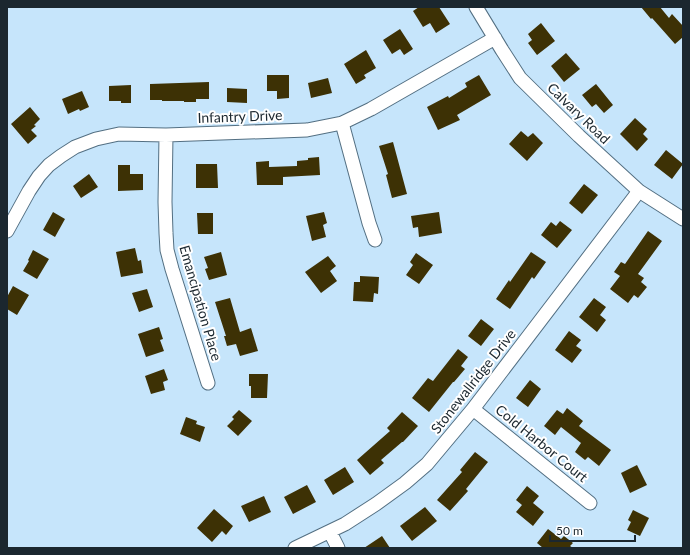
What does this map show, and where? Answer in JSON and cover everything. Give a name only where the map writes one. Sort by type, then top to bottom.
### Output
[{"type":"street","name":"Calvary Road","points":[[476,7],[520,78],[579,136],[640,192],[683,219]]},
{"type":"street","name":"Infantry Drive","points":[[7,230],[39,176],[61,156],[76,147],[96,139],[119,134],[166,135],[307,130],[342,123],[371,109],[495,38]]},
{"type":"street","points":[[342,123],[375,240]]},
{"type":"street","name":"Emancipation Place","points":[[166,135],[165,202],[167,250],[208,383]]},
{"type":"street","name":"Stonewallridge Drive","points":[[295,548],[345,524],[405,483],[427,464],[473,409],[640,192]]},
{"type":"street","name":"Cold Harbor Court","points":[[473,409],[590,503]]},
{"type":"street","points":[[330,532],[338,548]]},
{"type":"building","points":[[419,7],[439,7],[450,24],[436,33],[430,23],[423,27],[413,11]]},
{"type":"building","points":[[641,7],[660,7],[669,18],[672,14],[683,26],[683,37],[675,44]]},
{"type":"building","points":[[541,23],[555,41],[537,55],[528,43],[532,40],[528,34]]},
{"type":"building","points":[[400,29],[413,49],[404,55],[400,49],[392,54],[383,40]]},
{"type":"building","points":[[366,50],[376,68],[364,75],[366,78],[356,84],[344,64]]},
{"type":"building","points":[[566,53],[580,69],[564,82],[551,66]]},
{"type":"building","points":[[267,75],[289,75],[289,98],[277,99],[277,91],[267,91]]},
{"type":"building","points":[[479,75],[491,95],[457,115],[460,120],[438,130],[427,107],[448,96],[449,98],[467,87],[465,83]]},
{"type":"building","points":[[328,78],[332,93],[311,98],[308,83]]},
{"type":"building","points":[[209,82],[209,99],[196,99],[196,102],[150,100],[150,84]]},
{"type":"building","points":[[596,84],[613,105],[604,113],[596,104],[592,107],[582,95]]},
{"type":"building","points":[[131,85],[131,103],[109,101],[109,86]]},
{"type":"building","points":[[227,88],[247,89],[247,103],[227,102]]},
{"type":"building","points":[[82,91],[89,107],[80,111],[79,109],[68,114],[62,99]]},
{"type":"building","points":[[30,107],[40,119],[34,125],[36,126],[31,130],[37,136],[28,144],[11,124]]},
{"type":"building","points":[[635,118],[647,129],[643,134],[648,139],[637,151],[620,134]]},
{"type":"building","points":[[521,131],[528,137],[533,133],[543,143],[527,161],[509,144]]},
{"type":"building","points":[[393,142],[407,194],[392,198],[386,175],[388,174],[379,146]]},
{"type":"building","points":[[666,150],[683,164],[672,179],[654,165]]},
{"type":"building","points":[[319,157],[320,175],[283,177],[283,185],[257,185],[256,162],[269,161],[269,167],[297,166],[297,161]]},
{"type":"building","points":[[196,164],[217,164],[218,188],[196,188]]},
{"type":"building","points":[[118,165],[130,165],[130,174],[143,174],[143,190],[118,191]]},
{"type":"building","points":[[89,174],[98,187],[81,198],[73,186]]},
{"type":"building","points":[[584,184],[598,195],[582,214],[569,203]]},
{"type":"building","points":[[53,212],[65,219],[55,237],[43,230]]},
{"type":"building","points":[[324,212],[327,223],[323,225],[326,237],[312,241],[306,216]]},
{"type":"building","points":[[439,212],[442,233],[419,237],[418,227],[413,228],[411,216]]},
{"type":"building","points":[[197,213],[213,213],[213,234],[198,234]]},
{"type":"building","points":[[560,221],[572,230],[557,248],[541,235],[551,222],[556,226]]},
{"type":"building","points":[[648,231],[662,241],[638,274],[644,278],[641,282],[647,287],[638,298],[634,295],[628,303],[610,289],[620,276],[614,272],[621,262],[625,264]]},
{"type":"building","points":[[135,248],[138,261],[141,260],[143,273],[121,277],[116,252]]},
{"type":"building","points":[[33,250],[49,259],[37,279],[23,271]]},
{"type":"building","points":[[221,252],[227,275],[209,280],[205,269],[208,268],[204,257]]},
{"type":"building","points":[[531,252],[546,262],[534,279],[532,277],[510,309],[496,299]]},
{"type":"building","points":[[416,253],[433,265],[419,284],[406,275],[413,265],[410,262]]},
{"type":"building","points":[[328,256],[336,266],[330,271],[337,281],[321,293],[305,272]]},
{"type":"building","points":[[360,276],[379,277],[378,294],[374,293],[373,302],[353,301],[354,282],[360,282]]},
{"type":"building","points":[[13,286],[29,295],[17,315],[7,309],[7,297]]},
{"type":"building","points":[[147,289],[153,307],[139,312],[132,293]]},
{"type":"building","points":[[230,298],[240,332],[251,328],[258,351],[240,356],[236,344],[227,346],[224,336],[226,336],[215,302]]},
{"type":"building","points":[[594,298],[606,307],[600,315],[606,320],[597,332],[579,317]]},
{"type":"building","points":[[481,319],[494,329],[481,346],[468,336]]},
{"type":"building","points":[[159,327],[163,339],[160,340],[164,351],[146,357],[138,334]]},
{"type":"building","points":[[569,331],[581,340],[576,346],[582,350],[572,363],[555,350]]},
{"type":"building","points":[[458,349],[468,357],[461,366],[465,369],[429,412],[412,398],[428,378],[433,381]]},
{"type":"building","points":[[164,369],[168,380],[163,382],[165,390],[151,394],[145,376]]},
{"type":"building","points":[[249,374],[268,374],[267,398],[251,398]]},
{"type":"building","points":[[530,380],[541,389],[528,407],[516,398]]},
{"type":"building","points":[[567,408],[583,421],[579,426],[611,450],[599,466],[588,457],[585,460],[575,452],[581,443],[561,427],[555,435],[544,426],[557,410],[563,414]]},
{"type":"building","points":[[239,410],[252,421],[238,436],[227,426],[234,419],[232,417]]},
{"type":"building","points":[[402,412],[418,426],[403,442],[381,460],[384,463],[370,475],[357,460],[390,431],[387,428]]},
{"type":"building","points":[[186,417],[197,421],[196,424],[205,427],[200,442],[180,434]]},
{"type":"building","points":[[475,452],[488,462],[466,489],[468,491],[450,511],[437,500],[462,472],[460,470]]},
{"type":"building","points":[[637,465],[647,485],[630,493],[621,473]]},
{"type":"building","points":[[345,467],[354,482],[333,495],[324,480]]},
{"type":"building","points":[[307,485],[316,502],[293,514],[284,497]]},
{"type":"building","points":[[527,486],[539,496],[533,503],[544,512],[533,526],[516,512],[522,505],[516,500]]},
{"type":"building","points":[[264,496],[271,512],[249,522],[241,506]]},
{"type":"building","points":[[425,507],[437,521],[412,541],[400,526]]},
{"type":"building","points":[[214,509],[233,526],[226,535],[222,531],[212,542],[197,528]]},
{"type":"building","points":[[633,510],[649,518],[640,536],[627,530],[631,522],[628,520]]},
{"type":"building","points":[[548,529],[561,539],[564,536],[573,543],[570,546],[573,548],[543,548],[537,543]]},
{"type":"building","points":[[382,536],[390,548],[364,548]]}]
